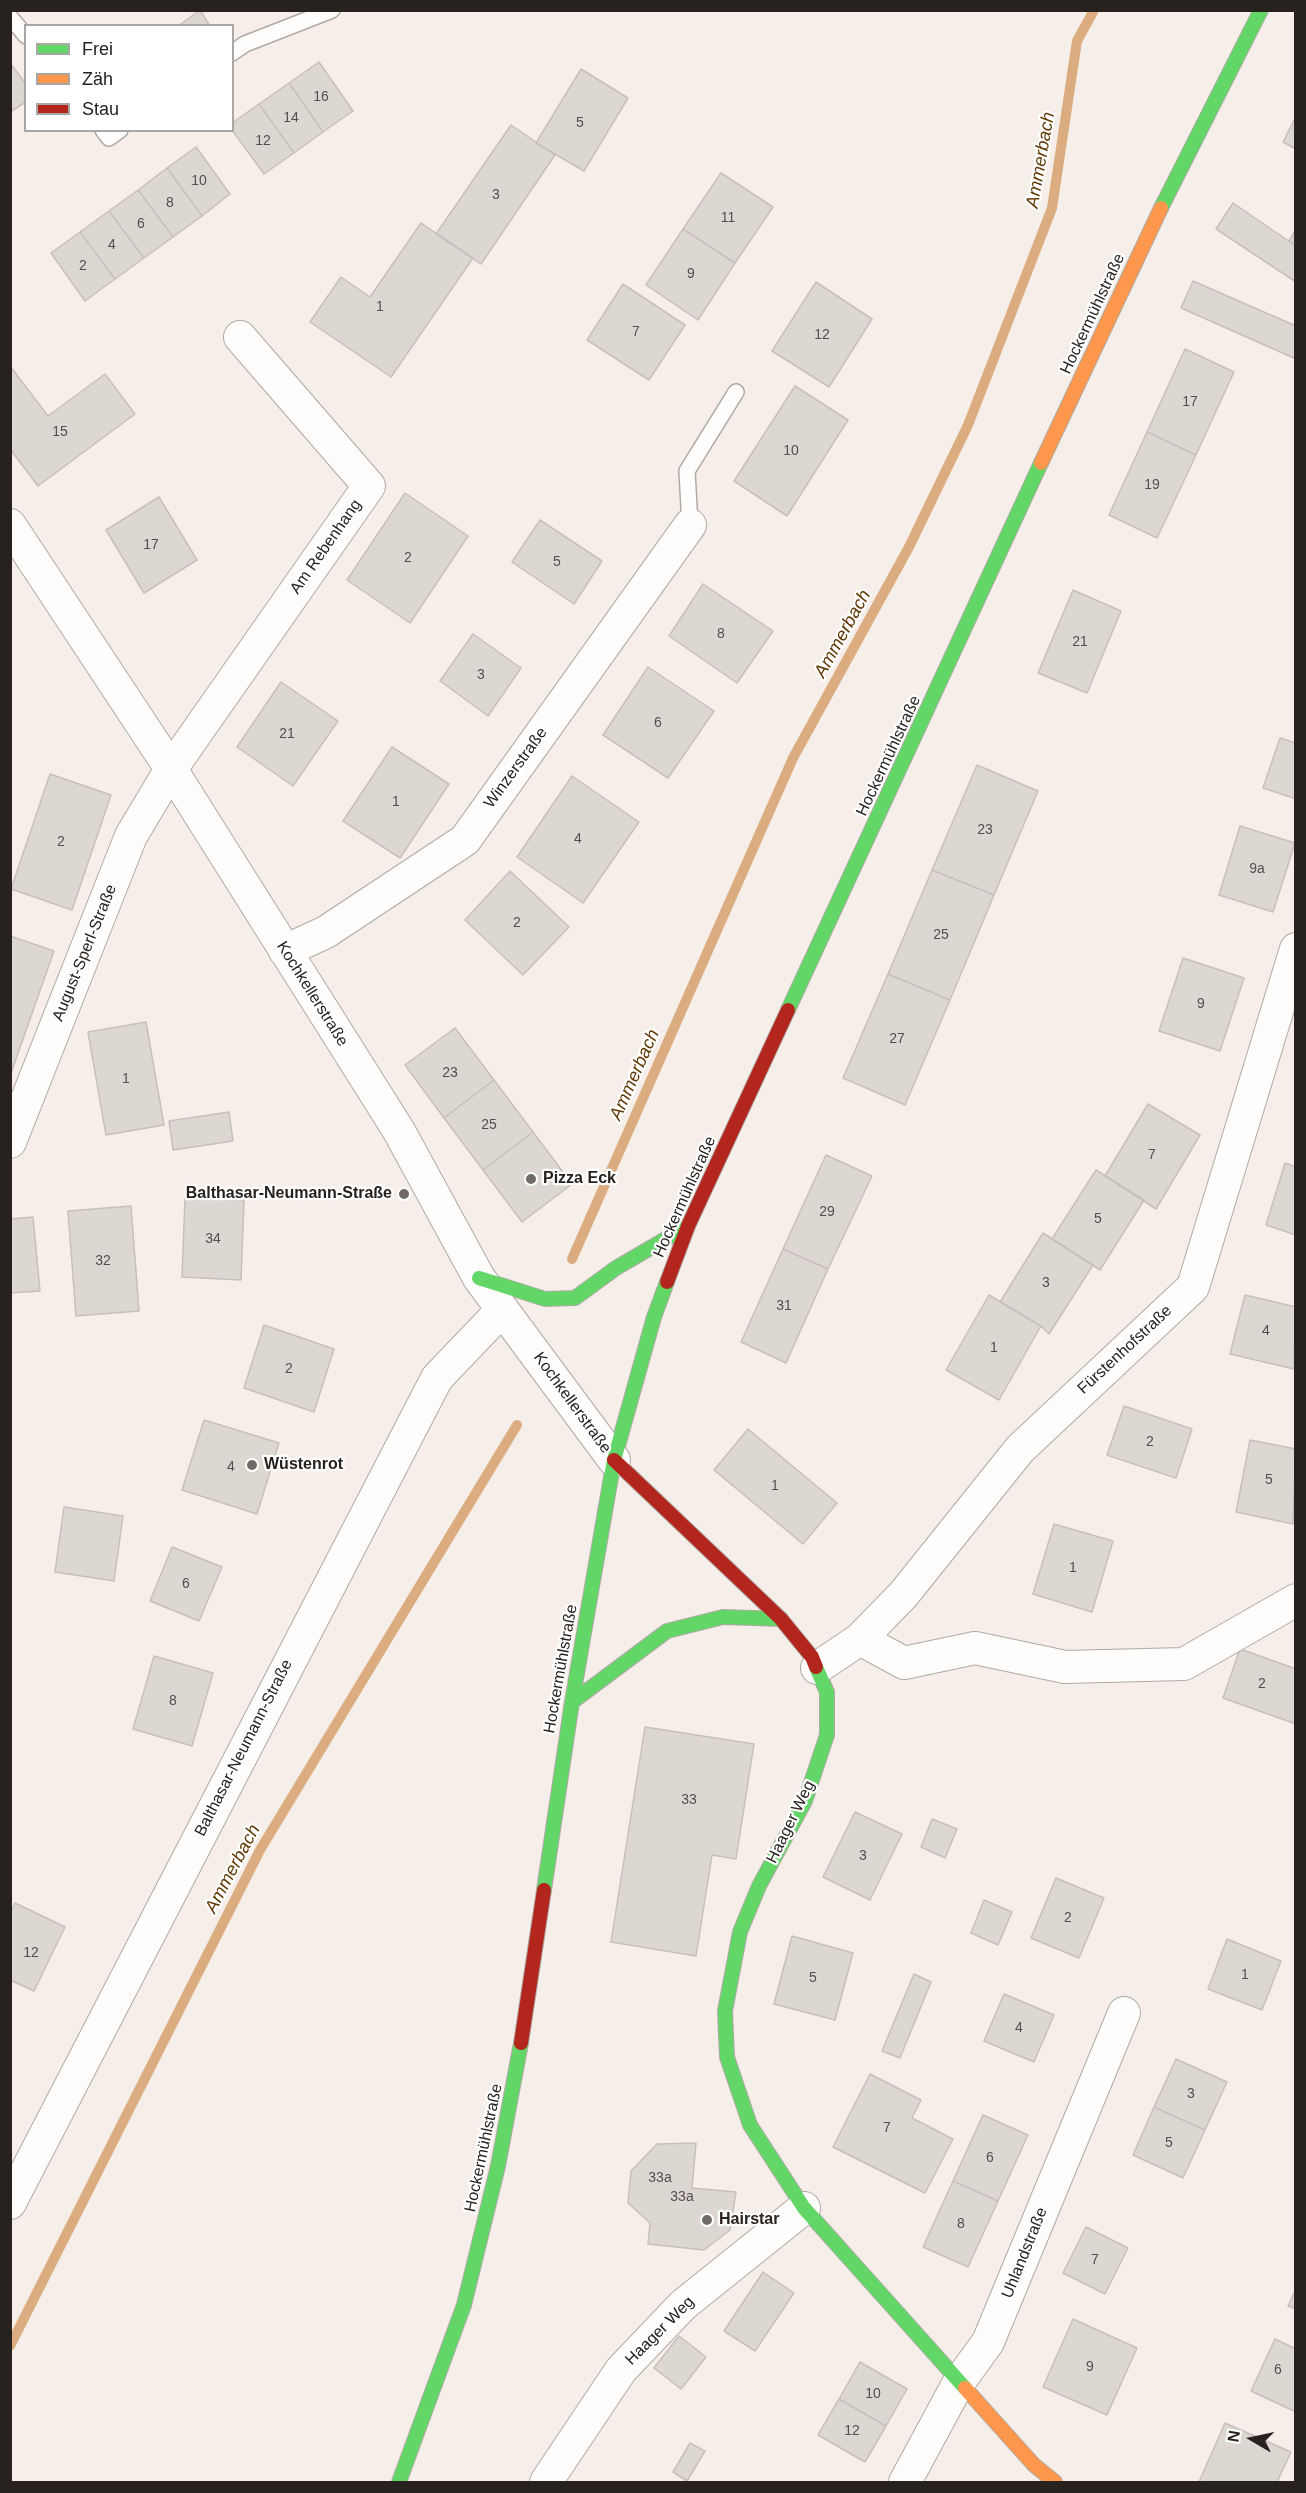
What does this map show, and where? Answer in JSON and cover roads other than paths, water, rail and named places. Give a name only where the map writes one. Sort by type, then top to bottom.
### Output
[{"type":"main road","name":"Hockermühlstraße","points":[[399,2482],[464,2305],[498,2166],[516,2076],[572,1701],[614,1460],[654,1317],[688,1226],[1184,160],[1261,10]]},
{"type":"main road","points":[[479,1278],[545,1299],[575,1298],[616,1268],[688,1226]]},
{"type":"main road","name":"Haager Weg","points":[[614,1460],[781,1619],[802,1643],[827,1692],[827,1735],[805,1801],[759,1886],[740,1932],[725,2011],[726,2057],[750,2125],[804,2208],[1034,2465],[1055,2482]]},
{"type":"main road","points":[[572,1701],[667,1631],[723,1617],[781,1619]]},
{"type":"street","name":"Am Rebenhang","points":[[171,769],[369,486],[240,337]]},
{"type":"street","name":"Kochkellerstraße","points":[[10,525],[171,769],[399,1131],[479,1278],[614,1460]]},
{"type":"street","name":"Winzerstraße","points":[[285,951],[326,932],[465,840],[690,525]]},
{"type":"street","name":"August-Sperl-Straße","points":[[10,1142],[131,836],[171,769]]},
{"type":"street","name":"Fürstenhofstraße","points":[[816,1668],[861,1639],[903,1595],[1020,1449],[1193,1287],[1296,950]]},
{"type":"street","name":"Balthasar-Neumann-Straße","points":[[10,2203],[437,1378],[502,1310]]},
{"type":"street","points":[[861,1639],[904,1663],[975,1648],[1065,1666],[1184,1664],[1296,1600]]},
{"type":"street","name":"Uhlandstraße","points":[[905,2482],[959,2382],[988,2342],[1124,2013]]},
{"type":"street","name":"Haager Weg","points":[[546,2482],[621,2370],[683,2305],[804,2208]]},
{"type":"lane","points":[[234,52],[245,44],[332,10]]},
{"type":"lane","points":[[10,17],[24,34]]},
{"type":"lane","points":[[104,132],[109,138],[117,132]]},
{"type":"lane","points":[[690,525],[687,471],[736,392]]},
{"type":"waterway","name":"Ammerbach","points":[[572,1259],[793,758],[909,547],[968,425],[1052,208],[1077,41],[1094,10]]},
{"type":"waterway","name":"Ammerbach","points":[[10,2346],[260,1850],[517,1425]]},
{"type":"place","name":"Pizza Eck","points":[[531,1179]]},
{"type":"place","name":"Balthasar-Neumann-Straße","points":[[404,1194]]},
{"type":"place","name":"Wüstenrot","points":[[252,1465]]},
{"type":"place","name":"Hairstar","points":[[707,2220]]}]
